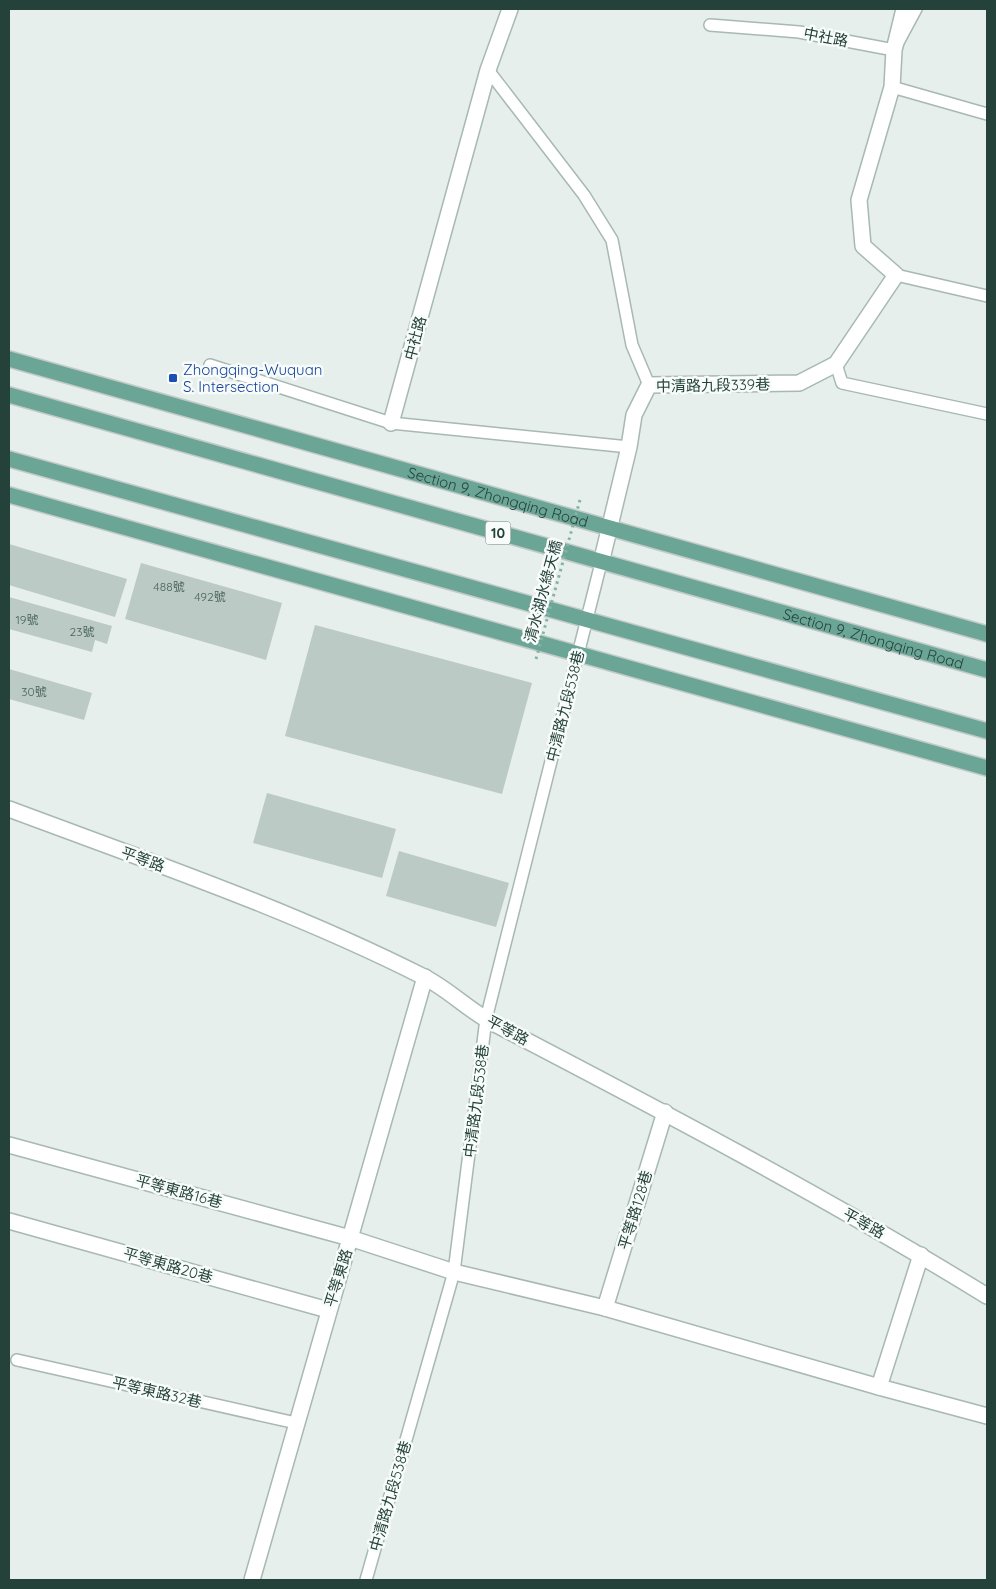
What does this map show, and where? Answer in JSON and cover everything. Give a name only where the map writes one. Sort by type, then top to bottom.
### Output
[{"type":"main road","name":"Section 9, Zhongqing Road","points":[[9,359],[987,634]]},
{"type":"main road","name":"Section 9, Zhongqing Road","points":[[9,395],[987,670]]},
{"type":"main road","points":[[9,459],[987,731]]},
{"type":"main road","points":[[9,495],[987,768]]},
{"type":"street","name":"中社路","points":[[391,423],[488,70],[510,9]]},
{"type":"street","points":[[896,275],[863,246],[859,200],[892,87],[894,50],[904,9]]},
{"type":"street","name":"中清路九段339巷","points":[[601,562],[629,447],[634,415],[649,385],[799,383],[836,364],[896,275]]},
{"type":"street","name":"平等路","points":[[9,809],[254,900],[425,977],[486,1019],[665,1112],[921,1255],[987,1296]]},
{"type":"street","name":"平等東路","points":[[252,1580],[425,977]]},
{"type":"street","name":"平等路128巷","points":[[605,1308],[665,1112]]},
{"type":"street","name":"平等東路16巷","points":[[9,1145],[350,1238],[454,1272],[605,1308],[987,1416]]},
{"type":"street","name":"平等東路20巷","points":[[9,1221],[328,1310]]},
{"type":"street","points":[[879,1387],[921,1255]]},
{"type":"lane","points":[[894,50],[916,9]]},
{"type":"lane","name":"中社路","points":[[710,25],[799,32],[894,50]]},
{"type":"lane","points":[[488,70],[584,195],[612,240],[632,345],[649,385]]},
{"type":"lane","points":[[892,87],[987,114]]},
{"type":"lane","points":[[896,275],[987,296]]},
{"type":"lane","points":[[836,364],[842,383],[987,414]]},
{"type":"lane","points":[[210,365],[391,423],[629,447]]},
{"type":"lane","name":"中清路九段538巷","points":[[366,1580],[454,1272],[486,1019],[601,562]]},
{"type":"lane","name":"平等東路32巷","points":[[18,1360],[296,1423]]},
{"type":"path","name":"清水湖水綠天橋","points":[[536,659],[580,500]]},
{"type":"building","points":[[9,544],[127,579],[115,617],[9,585]]},
{"type":"building","points":[[141,563],[282,603],[266,660],[125,619]]},
{"type":"building","points":[[9,597],[112,626],[107,644],[95,640],[92,652],[9,629]]},
{"type":"building","points":[[315,625],[532,683],[502,794],[285,736]]},
{"type":"building","points":[[9,669],[92,693],[84,720],[9,699]]},
{"type":"building","points":[[267,793],[396,829],[382,878],[253,843]]},
{"type":"building","points":[[399,851],[509,883],[496,927],[386,896]]},
{"type":"place","name":"Zhongqing-Wuquan S. Intersection","points":[[173,378]]}]
